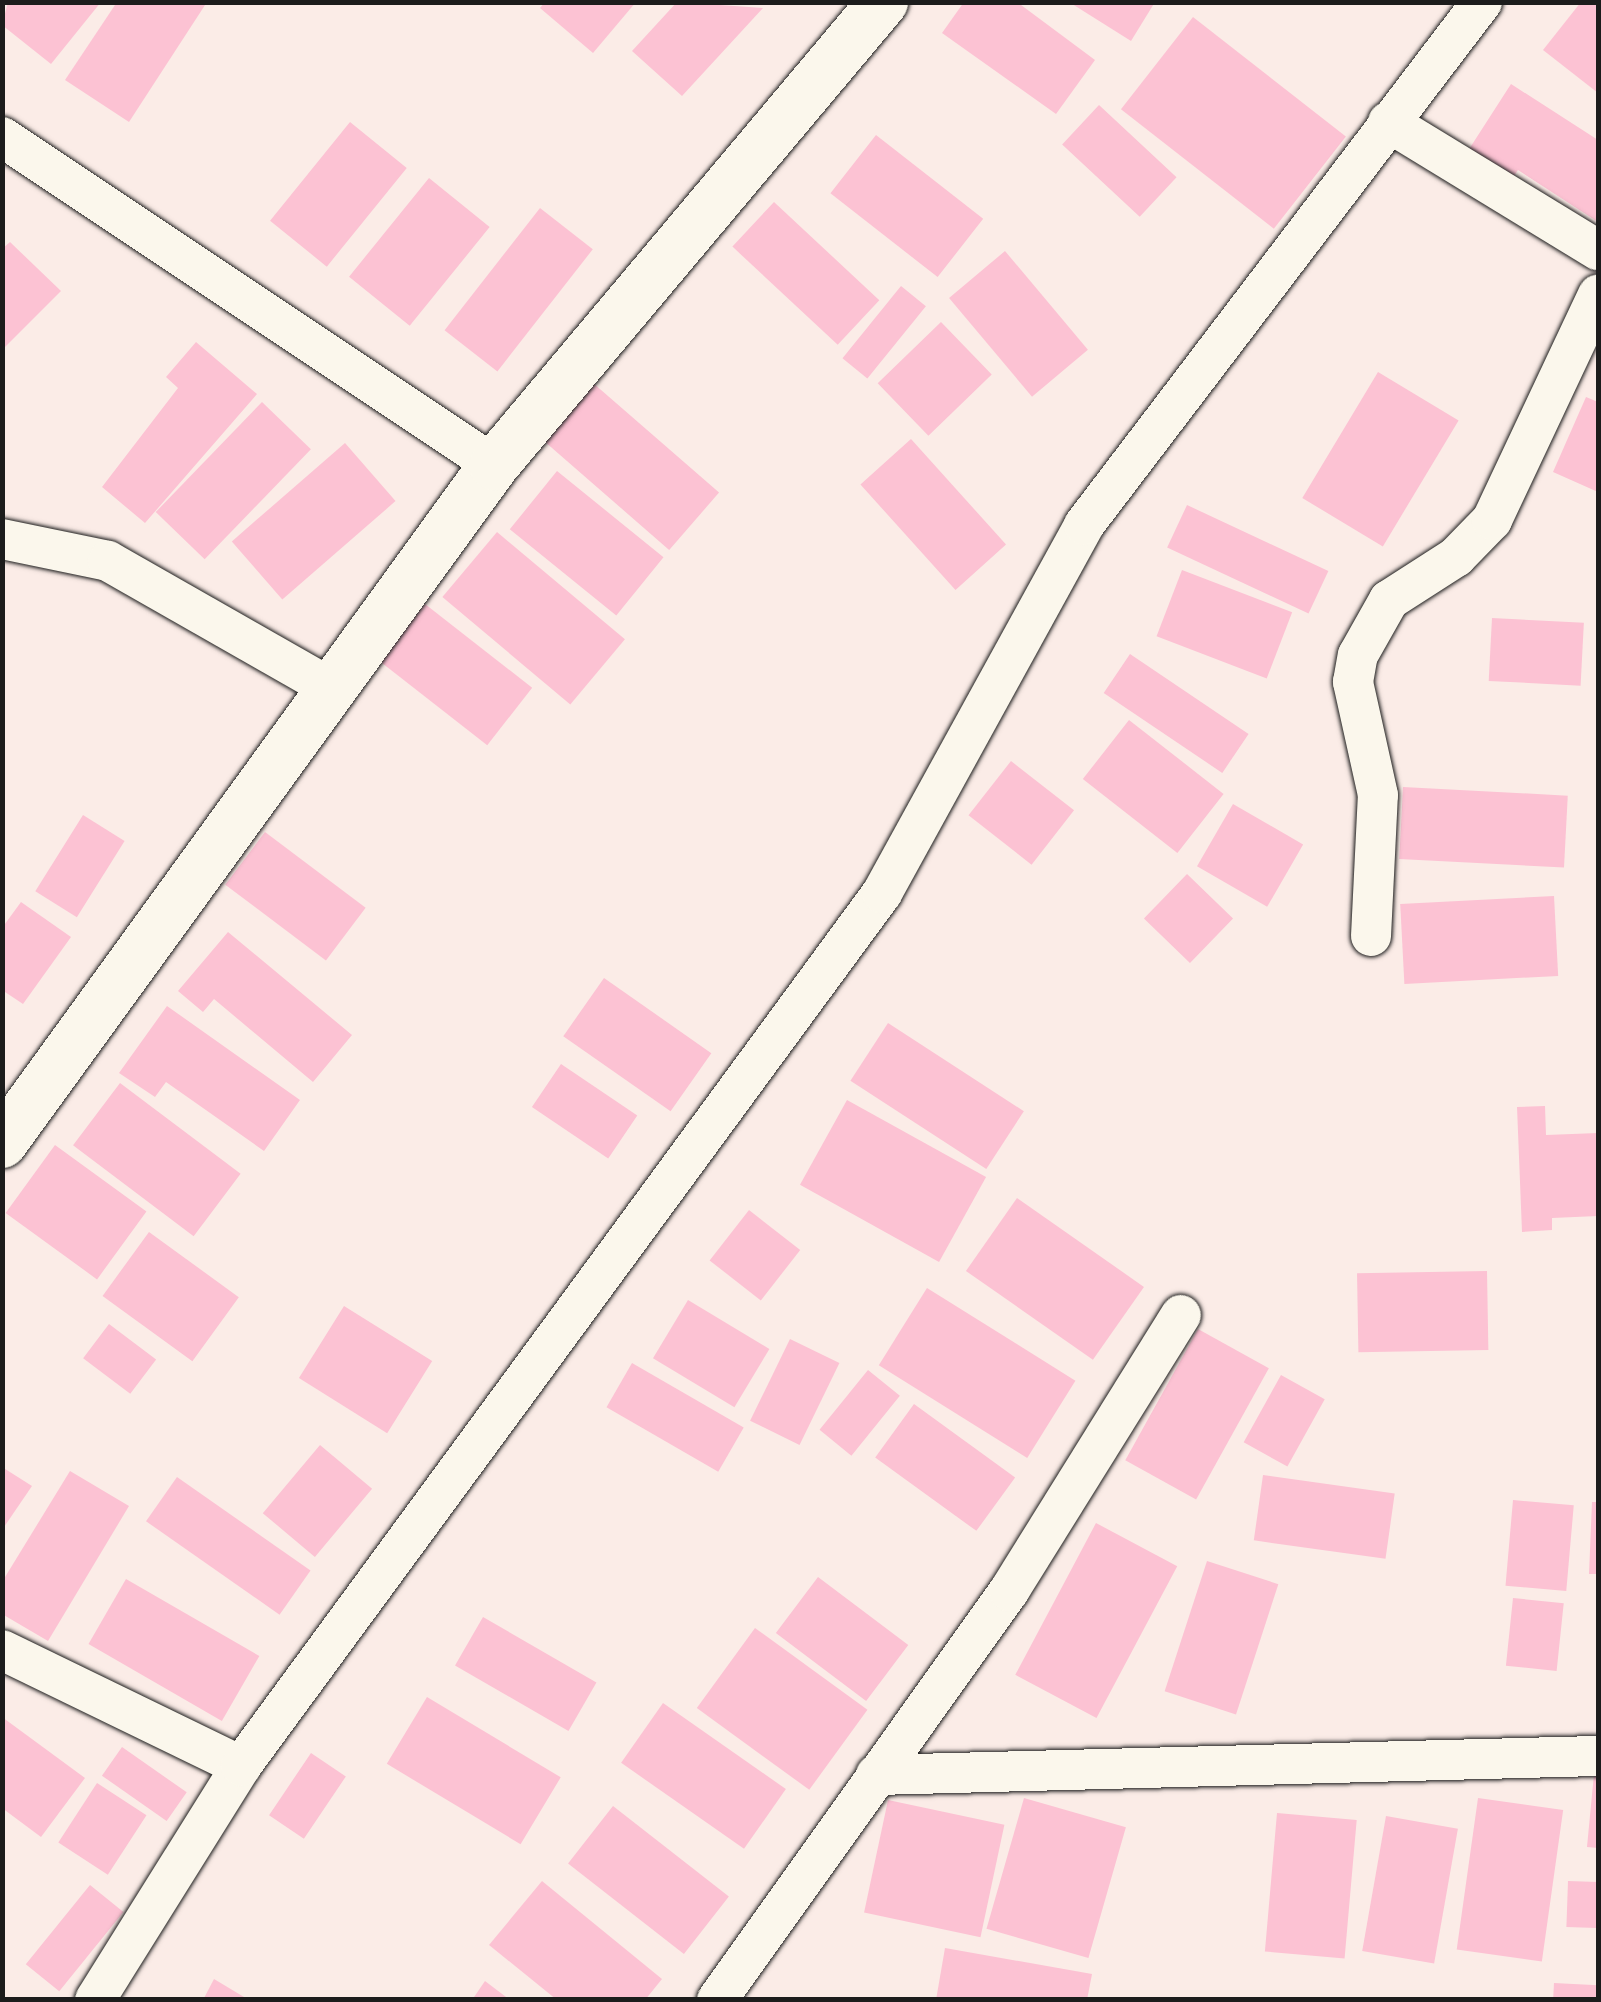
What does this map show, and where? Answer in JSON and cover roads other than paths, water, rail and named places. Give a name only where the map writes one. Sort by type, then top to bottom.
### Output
[{"type":"street","points":[[95,2000],[241,1766],[820,985],[882,893],[1084,526],[1482,2]]},
{"type":"street","points":[[2,1143],[494,465],[863,9]]},
{"type":"street","points":[[1388,122],[1598,250]]},
{"type":"street","points":[[2,137],[494,465]]},
{"type":"street","points":[[1371,936],[1378,796],[1353,682],[1358,655],[1389,600],[1456,556],[1492,520],[1598,295]]},
{"type":"street","points":[[2,539],[108,561],[332,690]]},
{"type":"street","points":[[717,2000],[1009,1592],[1180,1314]]},
{"type":"street","points":[[2,1650],[241,1766]]},
{"type":"street","points":[[876,1776],[1598,1756]]}]
